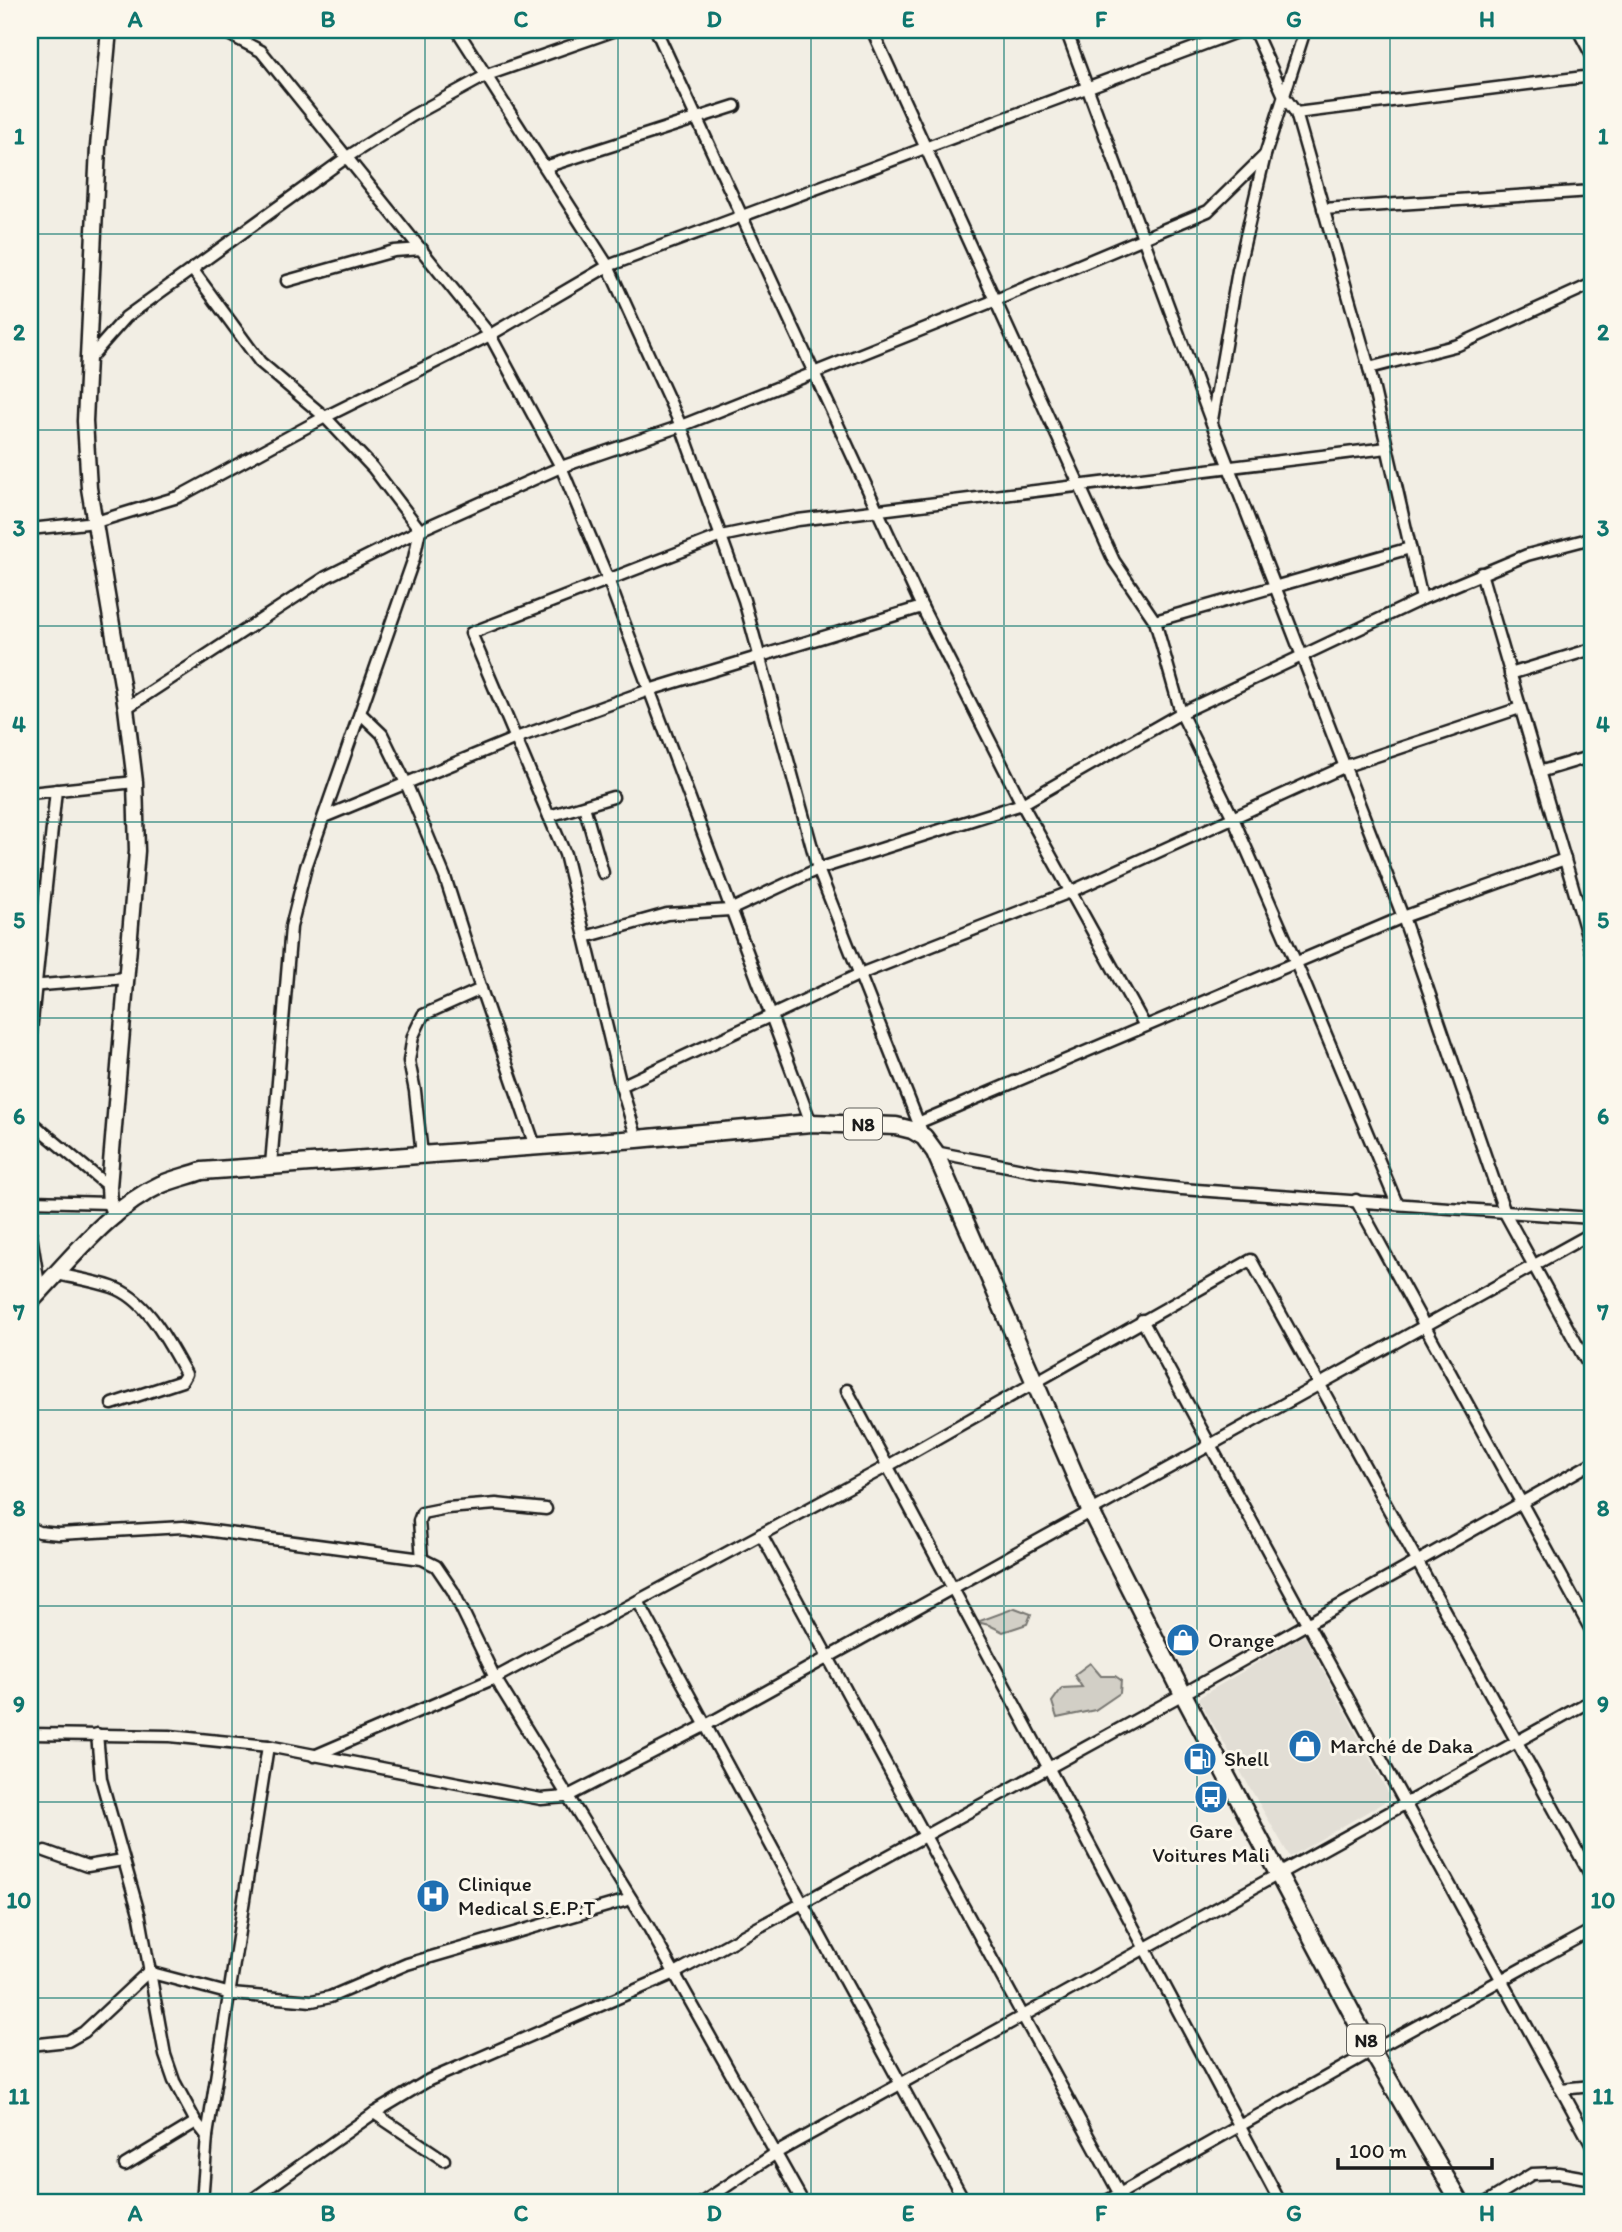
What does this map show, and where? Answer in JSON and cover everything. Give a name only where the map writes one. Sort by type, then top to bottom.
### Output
[{"type":"main road","name":"N8","points":[[35,1297],[112,1210],[160,1185],[202,1171],[638,1139],[811,1123],[896,1126],[922,1130],[935,1152],[1033,1384],[1090,1510],[1183,1694],[1372,2051],[1460,2202]]},
{"type":"street","points":[[30,1201],[112,1210],[109,1187],[137,851],[135,782],[126,708],[89,488],[85,421],[98,147],[109,30]]},
{"type":"street","points":[[221,30],[261,51],[490,335],[561,467],[608,579],[811,1123]]},
{"type":"street","points":[[457,30],[608,266],[681,426],[744,600],[818,869],[922,1130],[1145,1026],[1296,962],[1403,917],[1565,859]]},
{"type":"street","points":[[88,360],[126,317],[347,157],[412,116],[487,75],[616,30]]},
{"type":"street","points":[[656,30],[922,607],[1022,804],[1145,1026]]},
{"type":"street","points":[[872,30],[1114,561],[1155,621],[1181,713],[1233,818],[1397,1203]]},
{"type":"street","points":[[1066,30],[1143,240],[1403,917],[1505,1213],[1592,1371]]},
{"type":"street","points":[[30,529],[96,522],[178,497],[325,418],[490,335],[608,266],[1242,30]]},
{"type":"street","points":[[1254,30],[1284,96],[1296,113],[1368,368],[1422,599]]},
{"type":"street","points":[[1212,421],[1238,270],[1265,155],[1305,30]]},
{"type":"street","points":[[1577,30],[1592,55]]},
{"type":"street","points":[[1296,113],[1592,76]]},
{"type":"street","points":[[545,167],[734,106]]},
{"type":"street","points":[[126,708],[326,578],[420,530],[561,467],[681,426],[1143,240],[1208,211],[1265,155]]},
{"type":"street","points":[[1323,209],[1592,191]]},
{"type":"street","points":[[288,281],[394,251],[422,248]]},
{"type":"street","points":[[192,269],[260,362],[325,418],[373,468],[420,530],[414,558],[306,867],[291,927],[271,1165]]},
{"type":"street","points":[[1368,368],[1458,345],[1592,284]]},
{"type":"street","points":[[638,1139],[621,1086],[565,854],[471,634],[721,536],[798,520],[1387,448]]},
{"type":"street","points":[[585,937],[667,914],[730,910],[818,869],[1022,804],[1181,713],[1422,599],[1527,555],[1592,538]]},
{"type":"street","points":[[1155,621],[1410,548]]},
{"type":"street","points":[[1480,573],[1589,931],[1592,953]]},
{"type":"street","points":[[324,817],[516,738],[649,690],[922,607]]},
{"type":"street","points":[[1510,674],[1592,649]]},
{"type":"street","points":[[621,1086],[860,974],[1070,892],[1346,766],[1520,708]]},
{"type":"street","points":[[360,713],[382,734],[446,877],[535,1146]]},
{"type":"street","points":[[1539,772],[1592,757]]},
{"type":"street","points":[[30,793],[135,782]]},
{"type":"street","points":[[30,1041],[32,986],[56,790]]},
{"type":"street","points":[[549,816],[613,797]]},
{"type":"street","points":[[584,806],[603,873]]},
{"type":"street","points":[[32,986],[127,978]]},
{"type":"street","points":[[422,1154],[409,1061],[416,1029],[423,1015],[481,989]]},
{"type":"street","points":[[30,1121],[109,1187]]},
{"type":"street","points":[[935,1152],[1042,1173],[1169,1188],[1592,1218]]},
{"type":"street","points":[[1356,1200],[1592,1632]]},
{"type":"street","points":[[30,1229],[35,1297]]},
{"type":"street","points":[[30,1734],[170,1736],[268,1746],[541,1799],[566,1797],[706,1725],[1592,1233]]},
{"type":"street","points":[[314,1756],[495,1678],[886,1467],[1251,1260],[1592,1878]]},
{"type":"street","points":[[57,1274],[114,1287],[128,1296],[150,1315],[186,1374],[183,1381],[112,1404]]},
{"type":"street","points":[[1142,1320],[1592,2146]]},
{"type":"street","points":[[847,1390],[1280,2202]]},
{"type":"street","points":[[249,2202],[374,2113],[429,2080],[675,1973],[1183,1694],[1592,1463]]},
{"type":"street","points":[[422,1559],[419,1521],[422,1513],[496,1504],[546,1509]]},
{"type":"street","points":[[30,1528],[59,1534],[183,1527],[422,1559],[436,1566],[453,1591],[495,1678],[675,1973],[803,2202]]},
{"type":"street","points":[[761,1534],[1122,2198]]},
{"type":"street","points":[[638,1601],[965,2202]]},
{"type":"street","points":[[704,2202],[776,2153],[1592,1700]]},
{"type":"street","points":[[97,1734],[101,1779],[140,1917],[164,2056],[195,2122],[207,2136]]},
{"type":"street","points":[[202,2202],[207,2136],[268,1746]]},
{"type":"street","points":[[45,1851],[87,1866],[124,1860]]},
{"type":"street","points":[[148,1972],[231,1994],[312,2001],[330,1997],[407,1964],[631,1899]]},
{"type":"street","points":[[1105,2202],[1122,2198],[1238,2127],[1592,1930]]},
{"type":"street","points":[[30,2045],[68,2041],[84,2032],[148,1972]]},
{"type":"street","points":[[1561,2089],[1592,2086]]},
{"type":"street","points":[[374,2113],[444,2160]]},
{"type":"street","points":[[125,2165],[195,2122]]},
{"type":"street","points":[[1487,2202],[1532,2174],[1558,2173],[1592,2179]]},
{"type":"shaded area","points":[[1015,1608],[1031,1614],[1027,1624],[1003,1632],[977,1622]]},
{"type":"shaded area","points":[[1304,1635],[1391,1798],[1290,1857],[1198,1698]]},
{"type":"shaded area","points":[[1090,1663],[1101,1676],[1115,1676],[1121,1680],[1120,1693],[1095,1710],[1057,1718],[1052,1702],[1062,1688],[1082,1687],[1074,1675]]},
{"type":"place","name":"Orange","points":[[1183,1640]]},
{"type":"place","name":"Marché de Daka","points":[[1305,1746]]},
{"type":"place","name":"Shell","points":[[1200,1759]]},
{"type":"place","name":"Gare Voitures Mali","points":[[1211,1797]]},
{"type":"place","name":"Clinique Medical S.E.P.T","points":[[433,1896]]}]
